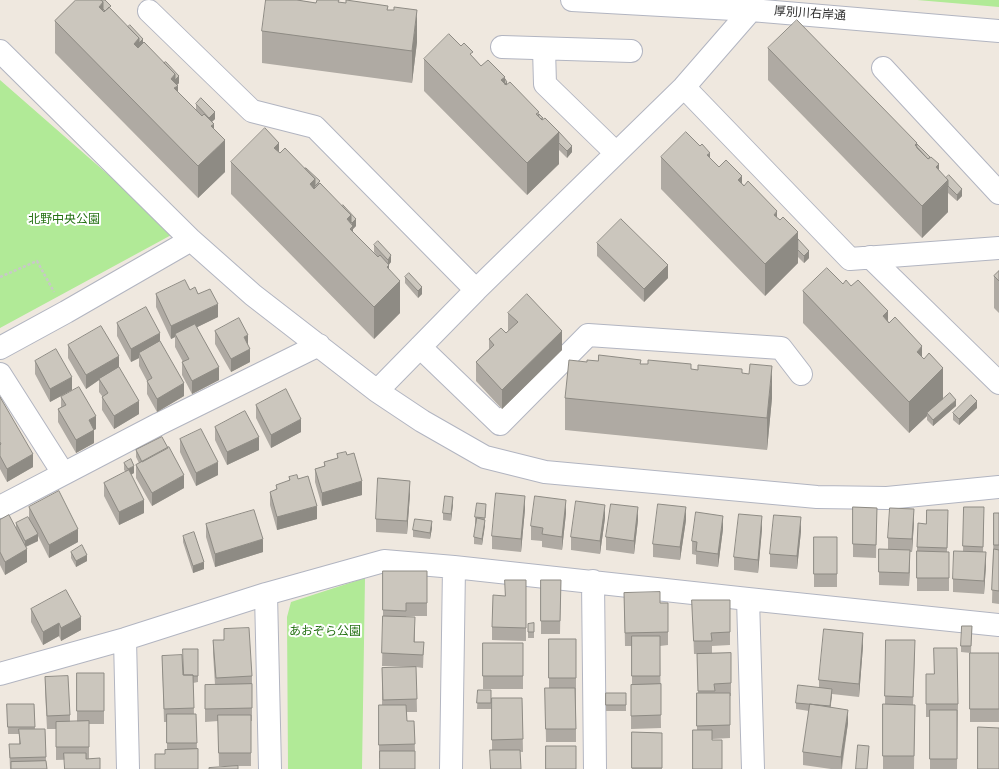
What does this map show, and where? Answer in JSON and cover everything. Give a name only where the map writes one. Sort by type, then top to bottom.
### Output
[{"type":"street","name":"厚別川右岸通","points":[[572,0],[751,10],[999,31]]},
{"type":"street","points":[[149,10],[252,111],[315,127],[476,290]]},
{"type":"street","points":[[377,391],[476,290],[684,87],[751,10]]},
{"type":"street","points":[[502,47],[631,51]]},
{"type":"street","points":[[544,48],[545,84],[616,153]]},
{"type":"street","points":[[0,52],[191,240],[254,295],[377,391],[422,421],[485,456],[545,472],[818,498],[887,498],[999,487]]},
{"type":"street","points":[[883,68],[999,193]]},
{"type":"street","points":[[684,87],[850,259],[999,248]]},
{"type":"street","points":[[0,348],[191,240]]},
{"type":"street","points":[[870,258],[999,383]]},
{"type":"street","points":[[420,347],[500,424],[588,335],[781,348],[802,374]]},
{"type":"street","points":[[0,507],[159,424],[318,345]]},
{"type":"street","points":[[0,374],[63,473]]},
{"type":"street","points":[[0,674],[125,639],[266,594],[384,561],[592,581],[999,625]]},
{"type":"street","points":[[451,769],[454,567]]},
{"type":"street","points":[[592,581],[595,769]]},
{"type":"street","points":[[266,594],[270,769]]},
{"type":"street","points":[[748,599],[753,769]]},
{"type":"street","points":[[125,639],[128,769]]},
{"type":"path","points":[[0,277],[37,261],[66,312]]},
{"type":"green space","points":[[917,0],[999,0],[999,7]]},
{"type":"green space","name":"北野中央公園","points":[[0,80],[175,233],[0,328]]},
{"type":"green space","name":"あおぞら公園","points":[[365,578],[362,769],[288,769],[287,617],[291,602]]},
{"type":"building","points":[[76,0],[101,0],[103,2],[99,7],[104,12],[109,7],[139,38],[134,44],[138,48],[144,42],[175,74],[171,79],[178,86],[174,88],[202,116],[204,114],[214,124],[211,126],[225,140],[198,166],[55,21]]},
{"type":"building","points":[[101,0],[105,0],[111,6],[105,11],[103,9],[103,2]]},
{"type":"building","points":[[266,0],[297,0],[316,3],[317,0],[339,0],[338,2],[346,3],[346,0],[388,6],[387,10],[394,10],[394,7],[417,10],[412,51],[262,31]]},
{"type":"building","points":[[797,20],[917,143],[915,145],[928,159],[931,157],[939,164],[936,167],[948,180],[922,206],[768,48]]},
{"type":"building","points":[[130,25],[143,39],[139,43],[139,38],[128,27]]},
{"type":"building","points":[[449,34],[461,46],[464,43],[473,52],[470,54],[481,66],[488,60],[505,77],[501,80],[506,85],[510,82],[539,112],[536,114],[542,120],[545,118],[559,132],[527,163],[424,59]]},
{"type":"building","points":[[166,62],[179,76],[175,80],[175,74],[164,63]]},
{"type":"building","points":[[201,98],[215,112],[209,118],[196,104]]},
{"type":"building","points":[[265,128],[279,143],[274,148],[280,153],[285,148],[315,179],[310,184],[314,189],[320,183],[351,215],[347,219],[353,226],[350,229],[378,257],[380,255],[389,265],[387,267],[400,281],[374,307],[231,162]]},
{"type":"building","points":[[559,132],[572,146],[567,151],[559,143]]},
{"type":"building","points":[[686,132],[700,146],[702,144],[710,153],[707,155],[719,167],[726,160],[742,176],[738,180],[744,186],[748,181],[777,211],[774,215],[780,220],[783,217],[798,232],[765,264],[661,157]]},
{"type":"building","points":[[917,144],[930,157],[928,159],[917,148]]},
{"type":"building","points":[[305,168],[320,181],[315,186],[315,179]]},
{"type":"building","points":[[949,175],[962,189],[957,195],[948,186],[948,180],[946,178]]},
{"type":"building","points":[[343,205],[356,219],[352,223],[351,215],[342,206]]},
{"type":"building","points":[[621,219],[668,265],[644,289],[597,243]]},
{"type":"building","points":[[798,239],[809,251],[804,256],[798,250]]},
{"type":"building","points":[[378,241],[391,255],[388,260],[374,245]]},
{"type":"building","points":[[827,268],[843,284],[846,280],[851,286],[858,280],[888,311],[883,316],[889,323],[895,317],[922,346],[917,352],[924,359],[929,353],[943,368],[909,402],[803,291]]},
{"type":"building","points":[[999,271],[999,281],[994,276]]},
{"type":"building","points":[[409,273],[422,287],[418,291],[405,277]]},
{"type":"building","points":[[185,280],[190,290],[195,287],[198,294],[210,289],[218,304],[171,326],[156,294]]},
{"type":"building","points":[[527,294],[562,331],[502,390],[476,362],[494,345],[489,339],[501,328],[506,333],[518,322],[508,313]]},
{"type":"building","points":[[146,307],[160,333],[131,349],[117,323]]},
{"type":"building","points":[[239,318],[248,335],[244,337],[250,349],[231,359],[215,331]]},
{"type":"building","points":[[195,324],[219,367],[192,381],[182,362],[189,359],[175,334]]},
{"type":"building","points":[[101,326],[119,356],[86,375],[68,345]]},
{"type":"building","points":[[160,341],[184,383],[157,399],[147,381],[152,378],[139,353]]},
{"type":"building","points":[[56,349],[72,377],[50,389],[35,361]]},
{"type":"building","points":[[599,355],[641,360],[640,364],[648,364],[648,360],[691,364],[691,369],[698,370],[698,365],[742,369],[742,373],[749,374],[750,364],[772,366],[767,418],[565,398],[569,360],[587,362],[587,360],[598,361]]},
{"type":"building","points":[[119,367],[139,401],[114,416],[102,397],[108,393],[99,379]]},
{"type":"building","points":[[79,387],[96,416],[89,420],[94,430],[76,440],[58,409],[66,405],[61,397]]},
{"type":"building","points":[[286,389],[301,419],[271,435],[256,405]]},
{"type":"building","points":[[950,393],[956,400],[933,420],[927,413]]},
{"type":"building","points":[[971,395],[977,401],[959,419],[953,413]]},
{"type":"building","points":[[0,397],[33,454],[7,469],[0,456]]},
{"type":"building","points":[[245,411],[259,437],[227,452],[215,427]]},
{"type":"building","points":[[201,429],[218,462],[196,473],[180,439]]},
{"type":"building","points":[[162,437],[168,448],[142,462],[136,450]]},
{"type":"building","points":[[169,447],[184,475],[152,493],[136,465]]},
{"type":"building","points":[[346,452],[347,455],[354,453],[362,481],[322,493],[315,469],[325,466],[324,462],[338,458],[337,454]]},
{"type":"building","points":[[131,459],[134,466],[128,469],[124,463]]},
{"type":"building","points":[[129,470],[144,500],[119,512],[104,483]]},
{"type":"building","points":[[297,475],[298,479],[308,476],[317,506],[277,517],[270,492],[277,489],[276,485],[290,480],[289,477]]},
{"type":"building","points":[[378,478],[410,481],[407,521],[376,519]]},
{"type":"building","points":[[59,491],[78,529],[49,545],[29,507]]},
{"type":"building","points":[[496,493],[525,496],[521,539],[492,536]]},
{"type":"building","points":[[445,496],[453,497],[451,514],[443,513]]},
{"type":"building","points":[[535,496],[566,500],[562,537],[542,534],[543,528],[531,526]]},
{"type":"building","points":[[576,501],[605,505],[600,541],[571,537]]},
{"type":"building","points":[[477,503],[486,504],[485,518],[475,517]]},
{"type":"building","points":[[611,504],[638,507],[634,541],[606,537]]},
{"type":"building","points":[[658,504],[686,507],[680,547],[653,544]]},
{"type":"building","points":[[853,507],[877,508],[876,545],[853,544]]},
{"type":"building","points":[[964,507],[984,507],[983,547],[963,546]]},
{"type":"building","points":[[890,508],[914,509],[912,539],[888,538]]},
{"type":"building","points":[[254,510],[263,539],[215,554],[206,524]]},
{"type":"building","points":[[927,510],[948,510],[947,548],[917,547],[918,523],[926,524]]},
{"type":"building","points":[[696,512],[723,516],[718,554],[696,551],[697,542],[692,541]]},
{"type":"building","points":[[994,513],[999,513],[999,545],[994,545]]},
{"type":"building","points":[[739,514],[762,516],[758,560],[734,557]]},
{"type":"building","points":[[9,515],[27,549],[5,562],[0,552],[0,520]]},
{"type":"building","points":[[774,515],[801,517],[797,556],[770,554]]},
{"type":"building","points":[[28,517],[38,534],[25,541],[16,523]]},
{"type":"building","points":[[477,518],[485,520],[482,539],[474,537]]},
{"type":"building","points":[[415,519],[432,521],[430,533],[413,530]]},
{"type":"building","points":[[194,532],[204,562],[193,566],[183,536]]},
{"type":"building","points":[[814,537],[837,537],[837,574],[814,574]]},
{"type":"building","points":[[82,545],[87,555],[76,561],[71,552]]},
{"type":"building","points":[[879,549],[910,550],[909,573],[879,572]]},
{"type":"building","points":[[994,549],[999,550],[999,591],[992,590]]},
{"type":"building","points":[[917,551],[949,552],[949,578],[917,578]]},
{"type":"building","points":[[954,551],[986,552],[984,581],[953,579]]},
{"type":"building","points":[[383,571],[427,571],[427,603],[406,603],[406,611],[383,610]]},
{"type":"building","points":[[505,580],[526,580],[526,628],[492,627],[493,595],[505,596]]},
{"type":"building","points":[[541,580],[561,580],[560,621],[541,621]]},
{"type":"building","points":[[66,590],[81,617],[61,628],[59,623],[43,632],[31,609]]},
{"type":"building","points":[[660,592],[660,603],[668,603],[668,632],[625,633],[624,593]]},
{"type":"building","points":[[692,600],[730,600],[730,632],[711,633],[712,641],[694,641]]},
{"type":"building","points":[[383,616],[415,617],[414,642],[424,642],[423,655],[382,653]]},
{"type":"building","points":[[534,623],[534,632],[528,632],[528,624]]},
{"type":"building","points":[[962,626],[972,626],[971,646],[961,646]]},
{"type":"building","points":[[249,628],[252,676],[216,678],[213,640],[224,640],[224,629]]},
{"type":"building","points":[[824,629],[863,633],[859,684],[819,680]]},
{"type":"building","points":[[632,636],[660,636],[660,676],[632,676]]},
{"type":"building","points":[[549,639],[576,639],[576,678],[549,678]]},
{"type":"building","points":[[886,640],[915,640],[913,697],[885,696]]},
{"type":"building","points":[[483,643],[523,643],[523,676],[483,676]]},
{"type":"building","points":[[934,648],[957,648],[958,704],[926,704],[926,674],[934,674]]},
{"type":"building","points":[[183,649],[198,649],[198,676],[184,675]]},
{"type":"building","points":[[731,653],[731,683],[714,684],[715,691],[698,691],[697,654]]},
{"type":"building","points":[[970,653],[999,653],[999,709],[970,709]]},
{"type":"building","points":[[182,655],[183,675],[193,675],[194,708],[164,709],[162,656]]},
{"type":"building","points":[[416,667],[417,699],[383,700],[382,668]]},
{"type":"building","points":[[77,673],[104,673],[104,711],[77,711]]},
{"type":"building","points":[[68,676],[70,715],[47,716],[45,677]]},
{"type":"building","points":[[252,684],[252,708],[205,709],[205,685]]},
{"type":"building","points":[[661,684],[661,715],[631,716],[631,685]]},
{"type":"building","points":[[798,685],[832,689],[830,706],[796,703]]},
{"type":"building","points":[[545,688],[575,688],[576,729],[546,729]]},
{"type":"building","points":[[478,690],[491,690],[491,703],[477,703]]},
{"type":"building","points":[[606,693],[626,693],[626,705],[606,705]]},
{"type":"building","points":[[697,693],[730,693],[730,725],[697,726]]},
{"type":"building","points":[[492,698],[522,698],[523,739],[492,740]]},
{"type":"building","points":[[7,704],[34,704],[35,727],[8,727]]},
{"type":"building","points":[[810,704],[848,710],[841,757],[803,752]]},
{"type":"building","points":[[883,704],[915,705],[914,756],[883,756]]},
{"type":"building","points":[[379,705],[406,705],[407,721],[414,721],[415,744],[379,745]]},
{"type":"building","points":[[930,710],[957,710],[957,759],[930,759]]},
{"type":"building","points":[[167,714],[196,714],[197,743],[167,743]]},
{"type":"building","points":[[218,715],[251,715],[251,753],[219,753]]},
{"type":"building","points":[[89,721],[89,747],[56,747],[56,722]]},
{"type":"building","points":[[978,727],[999,728],[999,769],[978,769]]},
{"type":"building","points":[[19,729],[45,729],[46,757],[10,758],[9,744],[20,744]]},
{"type":"building","points":[[693,730],[712,730],[712,740],[722,740],[722,769],[693,769]]},
{"type":"building","points":[[632,732],[662,733],[662,768],[632,768]]},
{"type":"building","points":[[858,745],[869,746],[867,769],[856,769]]},
{"type":"building","points":[[546,746],[576,746],[576,769],[546,769]]},
{"type":"building","points":[[198,749],[198,769],[155,769],[155,754],[165,754],[165,750]]},
{"type":"building","points":[[490,750],[520,750],[521,769],[491,769]]},
{"type":"building","points":[[380,751],[415,751],[415,769],[380,769]]},
{"type":"building","points":[[64,753],[86,753],[86,759],[100,758],[100,769],[65,769]]},
{"type":"building","points":[[46,761],[47,769],[11,769],[11,762]]},
{"type":"building","points":[[238,766],[238,769],[209,769],[209,768]]}]
